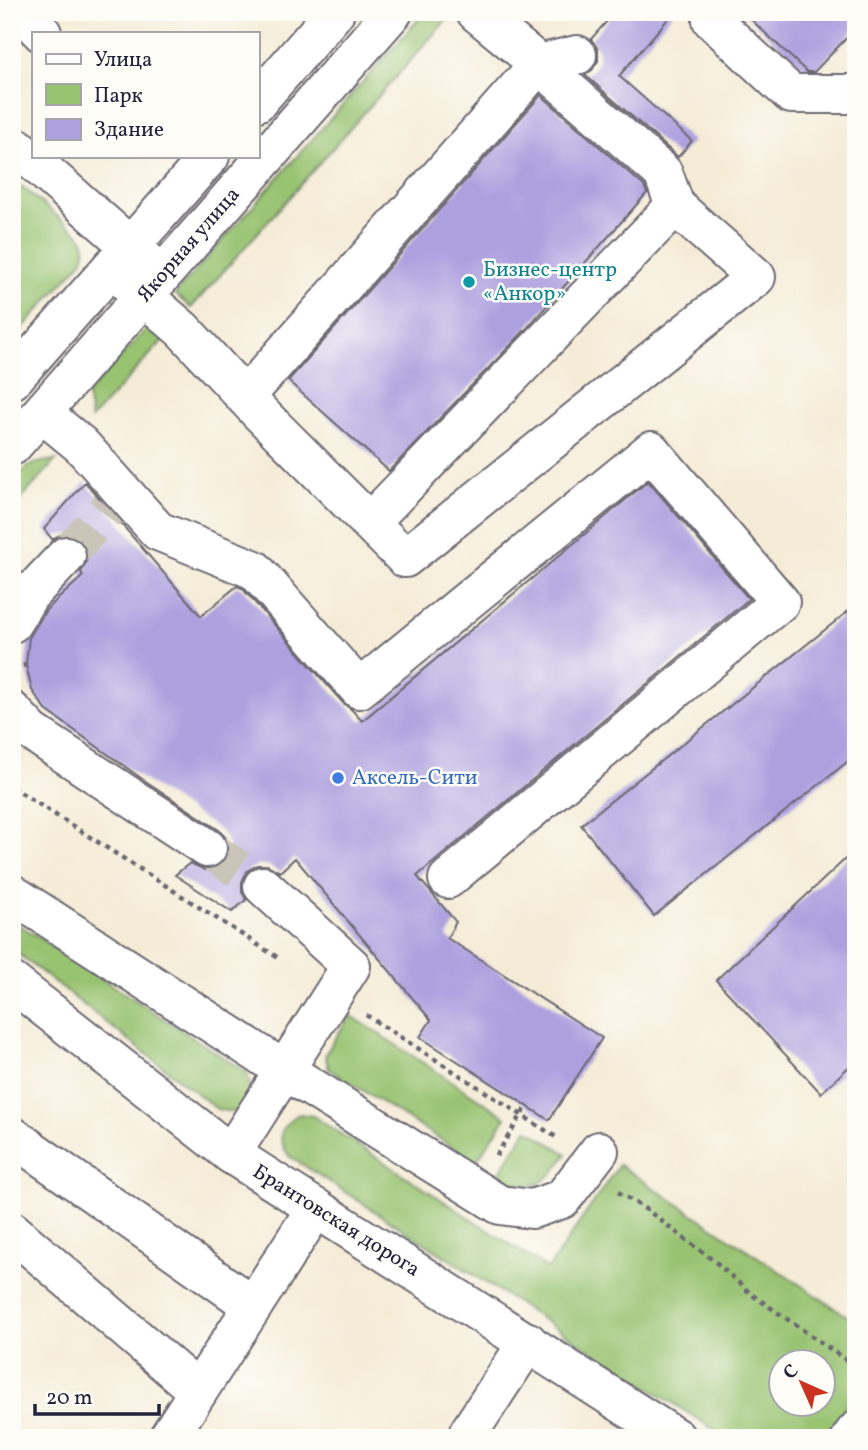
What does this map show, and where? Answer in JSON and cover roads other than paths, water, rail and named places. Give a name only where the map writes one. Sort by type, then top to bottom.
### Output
[{"type":"street","points":[[22,12],[41,32]]},
{"type":"street","points":[[259,100],[335,12]]},
{"type":"street","name":"Якорная улица","points":[[12,446],[393,12]]},
{"type":"street","points":[[18,148],[121,257],[153,285],[183,330],[245,397],[405,558],[756,277],[675,206],[663,173],[476,12]]},
{"type":"street","points":[[718,12],[712,20],[791,94],[856,94]]},
{"type":"street","points":[[245,397],[538,64],[577,55]]},
{"type":"street","points":[[192,162],[226,202]]},
{"type":"street","name":"Якорная улица","points":[[12,380],[121,257],[192,162]]},
{"type":"street","points":[[370,522],[675,206]]},
{"type":"street","points":[[42,413],[81,445],[117,501],[158,531],[255,570],[359,689],[651,451],[780,602],[448,879]]},
{"type":"street","points":[[12,623],[29,595],[66,556]]},
{"type":"street","points":[[12,711],[32,732],[207,848]]},
{"type":"street","points":[[231,1154],[351,966],[263,886]]},
{"type":"street","points":[[12,894],[284,1070],[500,1205],[532,1209],[562,1199],[592,1161]]},
{"type":"street","name":"Брантовская дорога","points":[[12,982],[231,1154],[676,1438]]},
{"type":"street","points":[[12,1136],[253,1306]]},
{"type":"street","points":[[168,1438],[316,1209]]},
{"type":"street","points":[[12,1231],[198,1391]]},
{"type":"street","points":[[469,1432],[528,1342]]},
{"type":"street","points":[[851,1438],[856,1431]]},
{"type":"tunnel","points":[[66,556],[109,508]]},
{"type":"tunnel","points":[[207,848],[263,886]]},
{"type":"place","name":"Бизнес-центр «Анкор»","points":[[469,282]]},
{"type":"place","name":"Аксель-Сити","points":[[338,778]]}]
